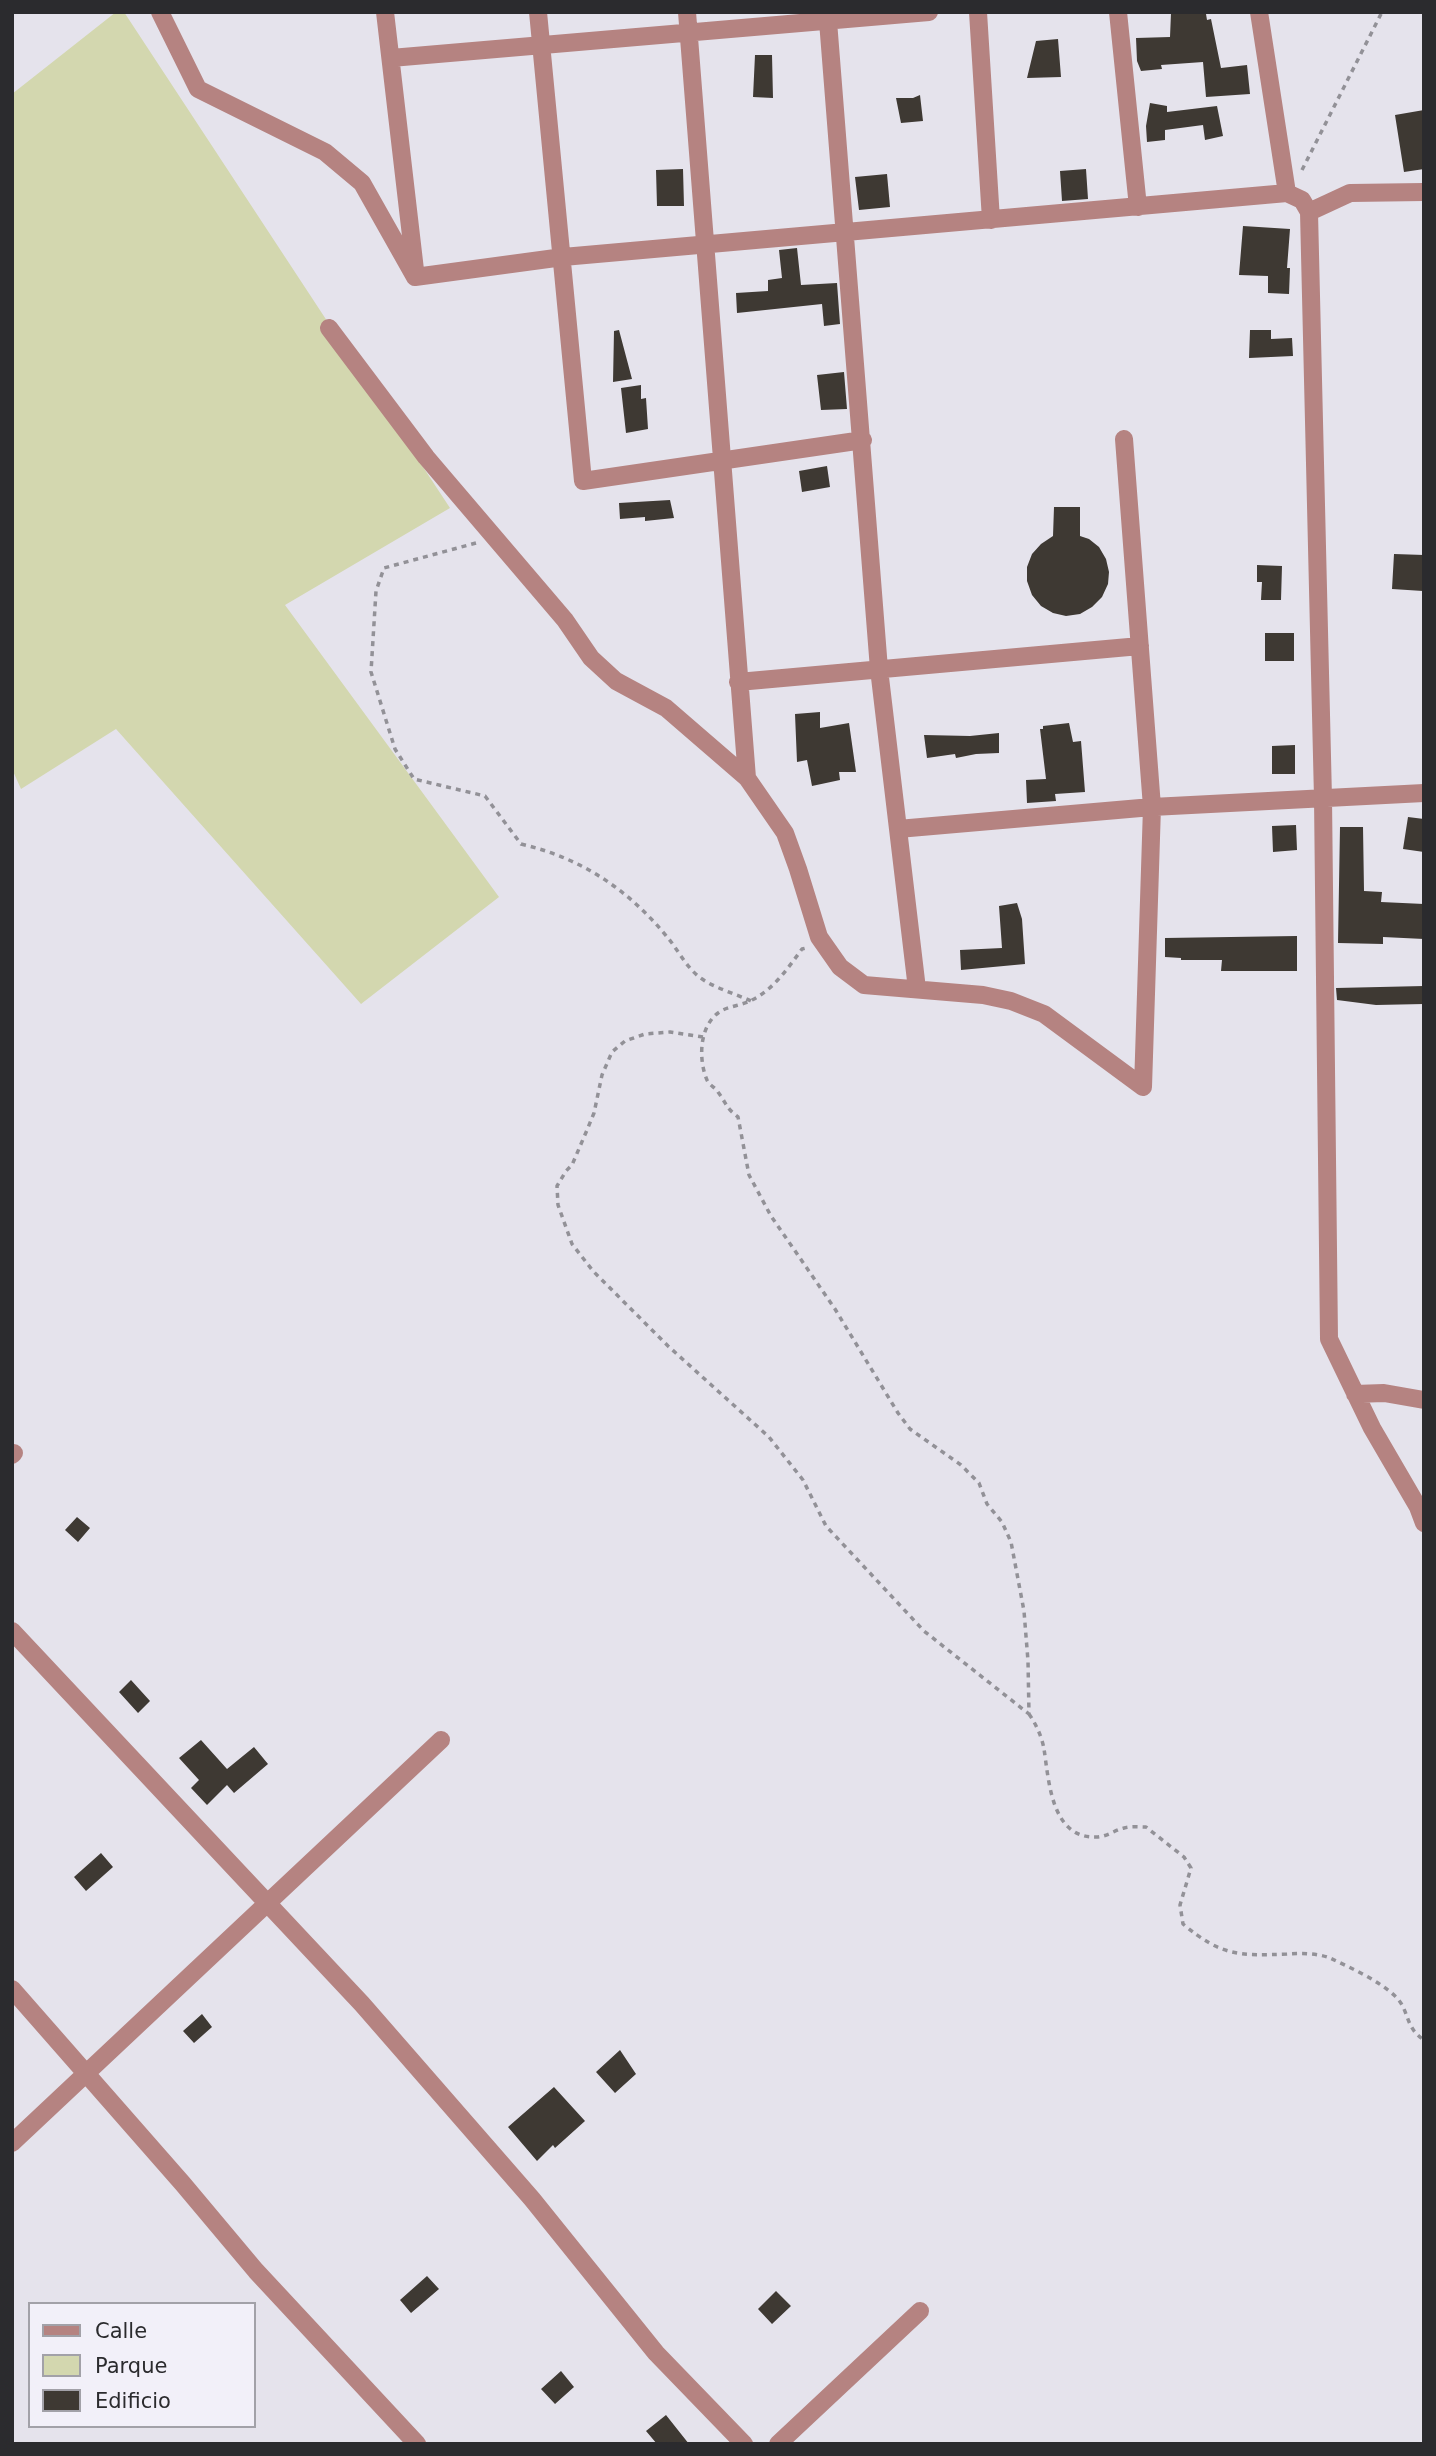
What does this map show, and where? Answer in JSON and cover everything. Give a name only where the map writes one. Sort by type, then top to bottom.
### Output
[{"type":"street","points":[[160,12],[198,89],[325,152],[362,183],[415,277]]},
{"type":"street","points":[[386,12],[415,277]]},
{"type":"street","points":[[538,12],[583,481],[863,440]]},
{"type":"street","points":[[687,12],[747,778]]},
{"type":"street","points":[[391,58],[929,12]]},
{"type":"street","points":[[978,12],[990,220]]},
{"type":"street","points":[[1118,12],[1138,207]]},
{"type":"street","points":[[1259,12],[1288,194]]},
{"type":"street","points":[[828,21],[879,669],[916,989]]},
{"type":"street","points":[[1308,212],[1350,193],[1424,192]]},
{"type":"street","points":[[415,277],[563,257],[705,244],[1288,194],[1302,200],[1308,212],[1323,797],[1329,1339],[1355,1394],[1418,1507],[1424,1523]]},
{"type":"street","points":[[329,328],[426,457],[565,620],[591,658],[616,681],[666,708],[747,778],[785,833],[819,937],[840,967],[864,985],[992,997],[1011,1001],[1044,1014],[1143,1087],[1152,807],[1124,439]]},
{"type":"street","points":[[738,682],[1140,646]]},
{"type":"street","points":[[898,828],[1152,807],[1424,793]]},
{"type":"street","points":[[1355,1394],[1384,1393],[1424,1400]]},
{"type":"street","points":[[12,1631],[362,2004],[532,2199],[656,2353],[744,2444]]},
{"type":"street","points":[[12,2143],[441,1740]]},
{"type":"street","points":[[12,1989],[256,2271],[417,2444]]},
{"type":"street","points":[[779,2444],[920,2311]]},
{"type":"path","points":[[1288,194],[1382,12]]},
{"type":"path","points":[[498,540],[466,545],[384,568],[376,591],[371,672],[395,749],[414,779],[485,796],[520,844],[546,850],[586,866],[619,889],[668,938],[696,975],[712,985],[751,1001]]},
{"type":"path","points":[[825,946],[802,949],[781,977],[751,1001],[722,1011],[704,1031],[702,1062],[708,1083],[718,1091],[726,1108],[738,1118],[749,1175],[771,1216],[830,1301],[898,1413],[910,1429],[961,1465],[979,1483],[987,1504],[1002,1522],[1011,1542],[1024,1611],[1029,1714],[1044,1748],[1050,1796],[1069,1828],[1080,1834],[1097,1837],[1124,1828],[1146,1827],[1184,1857],[1191,1868],[1180,1905],[1183,1924],[1212,1946],[1236,1955],[1300,1954],[1326,1957],[1355,1970],[1396,1996],[1414,2033],[1424,2040]]},
{"type":"path","points":[[704,1037],[670,1032],[645,1034],[625,1041],[612,1052],[602,1075],[587,1130],[572,1165],[557,1186],[558,1205],[572,1244],[593,1270],[668,1346],[769,1437],[803,1480],[826,1526],[924,1631],[1029,1714]]},
{"type":"green space","points":[[116,12],[124,12],[450,508],[285,605],[499,897],[361,1004],[116,729],[21,789],[12,769],[12,94]]},
{"type":"building","points":[[1171,13],[1206,14],[1207,20],[1211,19],[1221,68],[1247,65],[1250,94],[1206,97],[1203,62],[1161,65],[1162,69],[1141,71],[1137,61],[1136,38],[1170,37]]},
{"type":"building","points":[[1058,39],[1061,77],[1027,78],[1036,41]]},
{"type":"building","points":[[755,55],[772,55],[773,98],[753,97]]},
{"type":"building","points":[[920,95],[923,121],[901,123],[896,98],[913,98]]},
{"type":"building","points":[[1150,103],[1167,106],[1167,112],[1217,106],[1223,136],[1205,140],[1203,125],[1165,130],[1165,140],[1147,142],[1146,126]]},
{"type":"building","points":[[1424,110],[1424,169],[1404,172],[1395,115]]},
{"type":"building","points":[[683,169],[684,206],[657,206],[656,170]]},
{"type":"building","points":[[1086,169],[1088,199],[1062,201],[1060,171]]},
{"type":"building","points":[[887,174],[890,207],[859,210],[855,177]]},
{"type":"building","points":[[1243,226],[1290,229],[1287,268],[1290,268],[1289,294],[1268,293],[1268,276],[1239,275]]},
{"type":"building","points":[[797,248],[801,285],[837,283],[840,324],[824,326],[822,304],[737,313],[736,293],[768,291],[768,280],[782,278],[779,250]]},
{"type":"building","points":[[619,330],[632,379],[613,382],[614,331]]},
{"type":"building","points":[[1250,330],[1271,330],[1271,339],[1292,338],[1293,356],[1249,358]]},
{"type":"building","points":[[844,372],[847,409],[821,410],[817,375]]},
{"type":"building","points":[[641,385],[641,399],[646,398],[648,429],[626,433],[621,388]]},
{"type":"building","points":[[827,466],[830,487],[802,492],[799,471]]},
{"type":"building","points":[[670,500],[674,518],[645,521],[645,517],[620,519],[619,503]]},
{"type":"building","points":[[1054,507],[1080,507],[1080,536],[1099,547],[1106,559],[1108,584],[1102,597],[1080,614],[1066,616],[1041,606],[1032,595],[1027,581],[1027,567],[1032,554],[1053,536]]},
{"type":"building","points":[[1394,554],[1424,555],[1423,591],[1392,589]]},
{"type":"building","points":[[1257,565],[1282,566],[1281,600],[1261,600],[1262,582],[1257,582]]},
{"type":"building","points":[[1265,633],[1294,633],[1294,661],[1265,661]]},
{"type":"building","points":[[820,712],[820,728],[849,723],[856,772],[839,772],[840,780],[812,786],[807,760],[797,762],[795,714]]},
{"type":"building","points":[[1069,723],[1073,742],[1081,741],[1085,792],[1055,794],[1056,801],[1027,803],[1026,780],[1046,779],[1040,729],[1043,729],[1043,726]]},
{"type":"building","points":[[999,733],[999,753],[927,758],[924,735],[970,736]]},
{"type":"building","points":[[1295,745],[1295,774],[1272,774],[1272,746]]},
{"type":"building","points":[[1408,817],[1424,819],[1424,852],[1403,849]]},
{"type":"building","points":[[1296,825],[1297,850],[1273,852],[1272,826]]},
{"type":"building","points":[[1340,827],[1363,827],[1364,891],[1382,892],[1381,902],[1424,904],[1424,939],[1383,937],[1383,944],[1338,943]]},
{"type":"building","points":[[1017,903],[1022,919],[1025,964],[961,970],[960,950],[1002,948],[999,906]]},
{"type":"building","points":[[1297,936],[1297,971],[1221,971],[1222,960],[1181,960],[1165,957],[1165,938]]},
{"type":"building","points":[[1424,986],[1424,1004],[1376,1005],[1337,1000],[1336,988]]},
{"type":"building","points":[[77,1517],[90,1528],[78,1542],[65,1530]]},
{"type":"building","points":[[131,1680],[150,1701],[138,1713],[119,1692]]},
{"type":"building","points":[[201,1740],[227,1769],[254,1747],[268,1764],[234,1793],[227,1785],[207,1805],[191,1788],[199,1780],[179,1758]]},
{"type":"building","points":[[101,1853],[113,1867],[86,1891],[74,1877]]},
{"type":"building","points":[[202,2014],[212,2027],[194,2043],[183,2031]]},
{"type":"building","points":[[620,2050],[636,2074],[615,2093],[596,2072]]},
{"type":"building","points":[[554,2087],[585,2121],[537,2161],[508,2127]]},
{"type":"building","points":[[427,2276],[439,2289],[411,2313],[400,2300]]},
{"type":"building","points":[[776,2291],[791,2306],[772,2324],[758,2309]]},
{"type":"building","points":[[561,2371],[574,2387],[555,2404],[541,2389]]},
{"type":"building","points":[[666,2415],[689,2444],[657,2444],[646,2431]]}]
